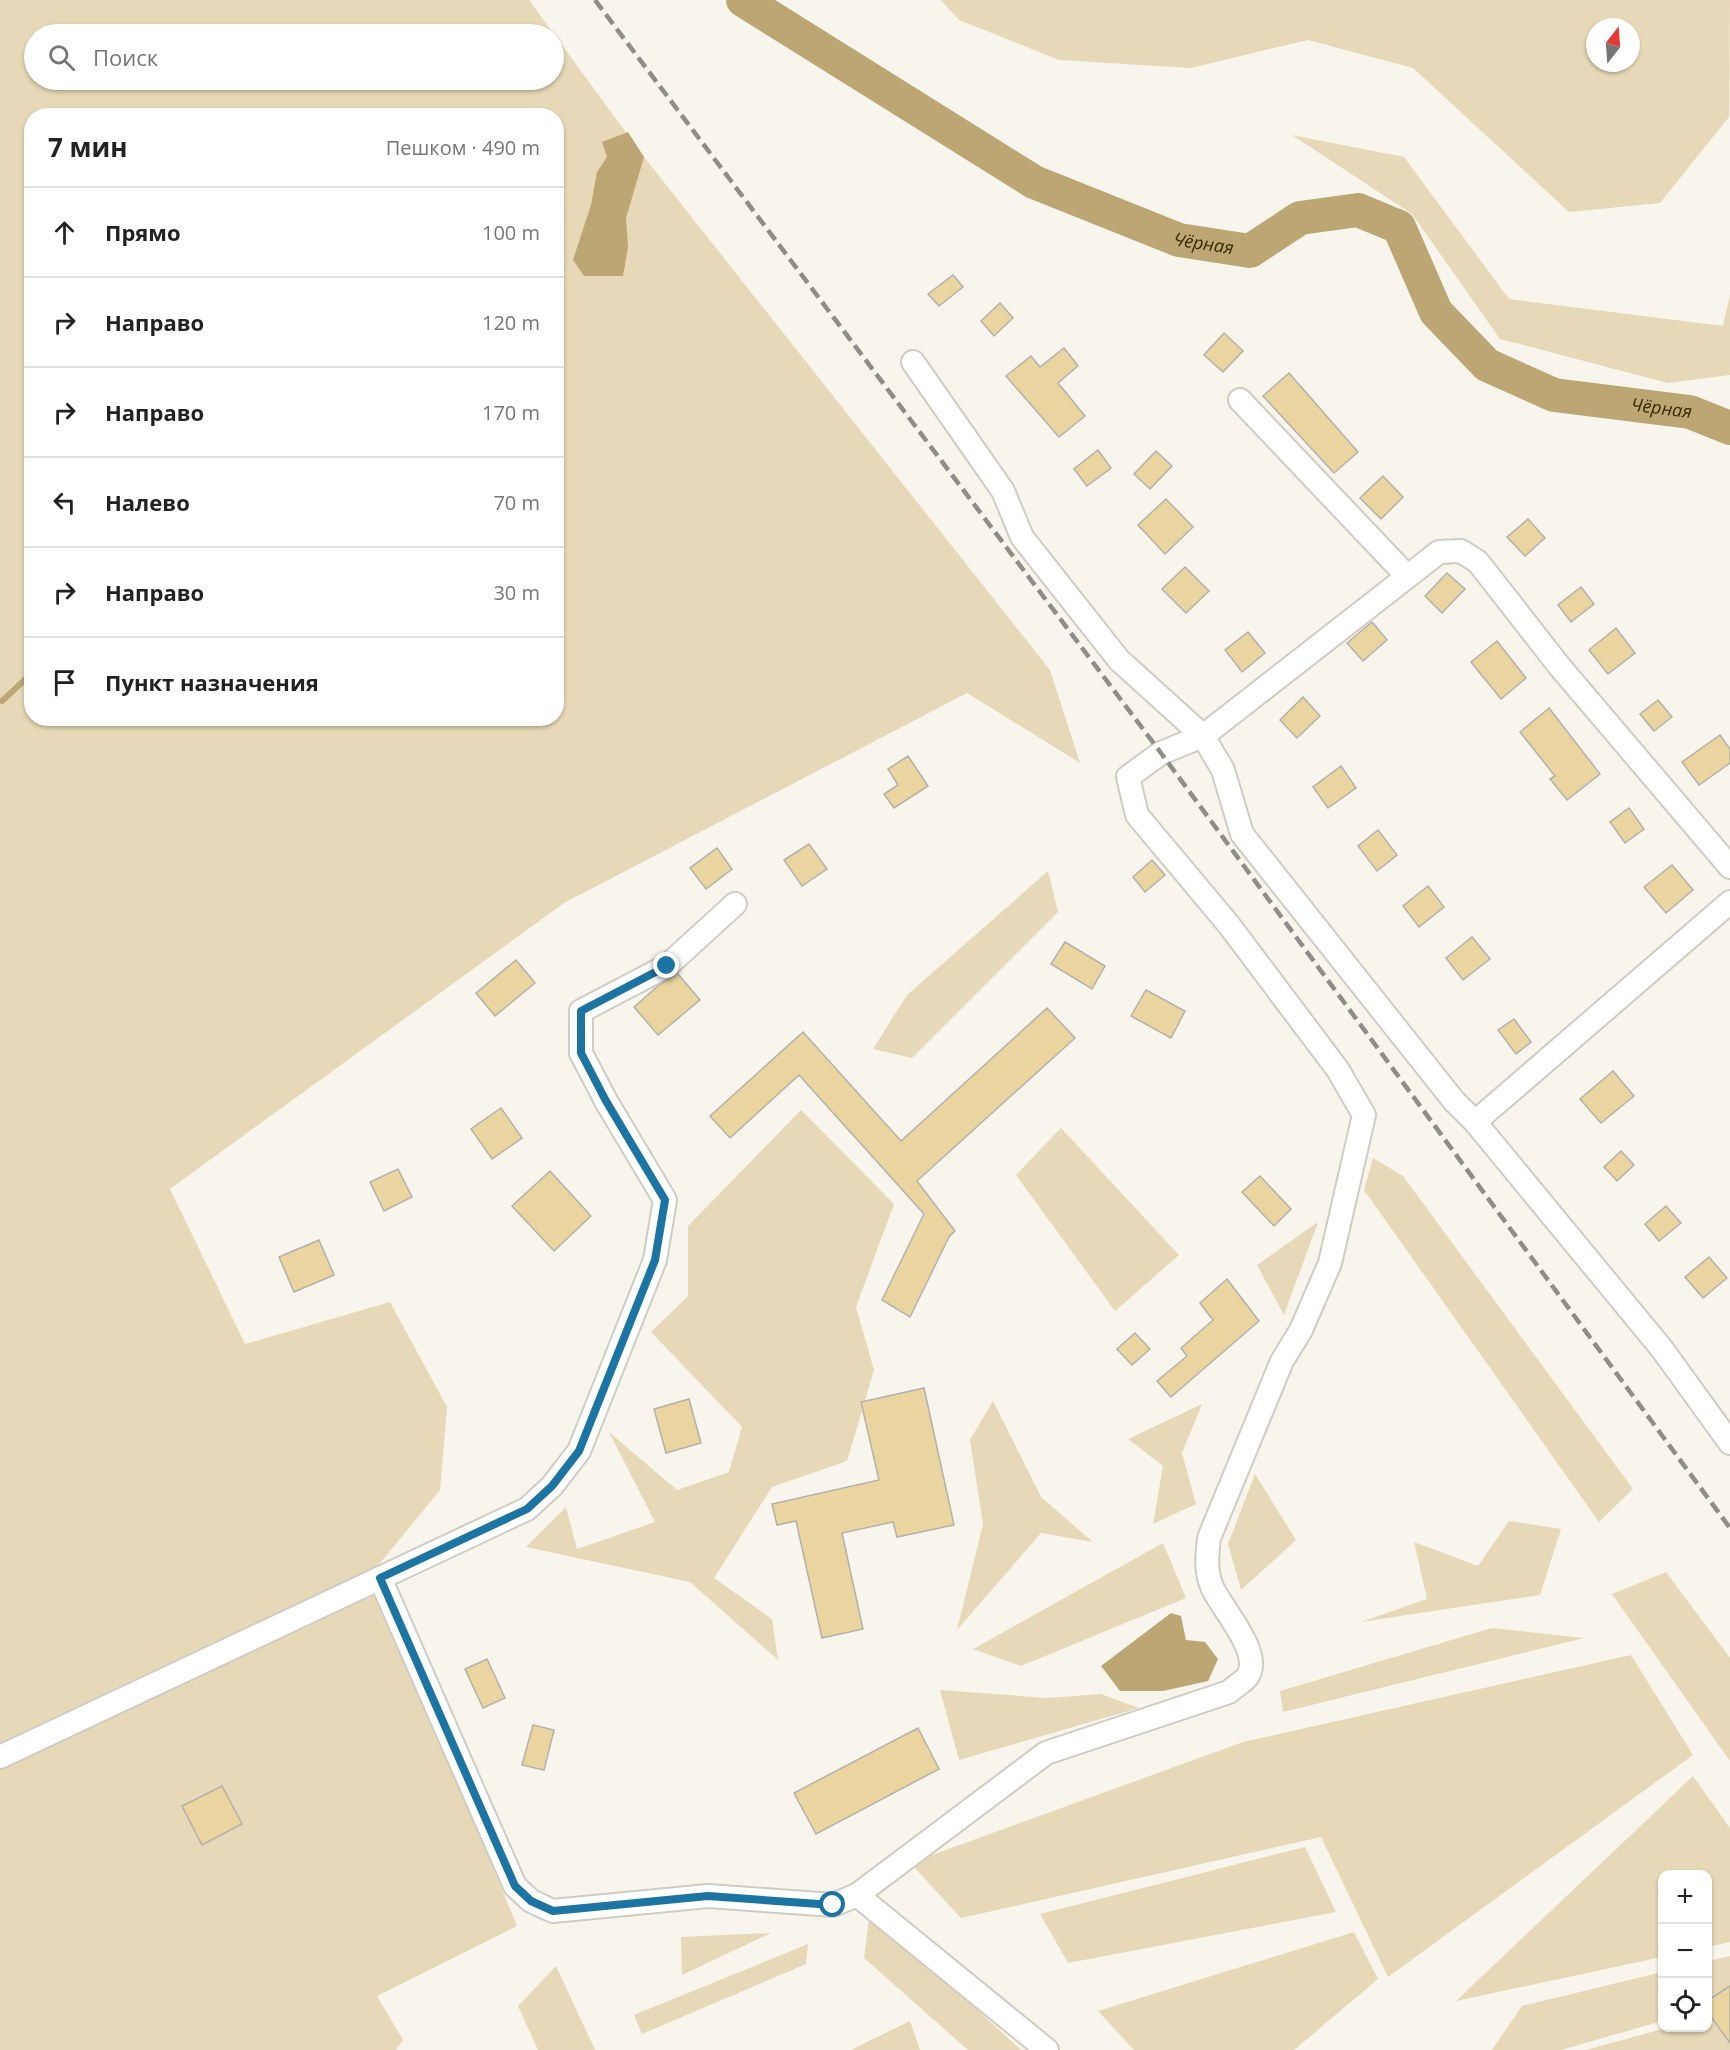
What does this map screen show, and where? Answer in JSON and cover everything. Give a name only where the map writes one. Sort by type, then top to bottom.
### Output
[{"type":"street","points":[[913,362],[1003,491],[1022,537],[1119,660],[1203,736],[1223,770],[1242,834],[1454,1101],[1475,1122],[1662,1349],[1730,1443]]},
{"type":"street","points":[[1240,400],[1406,575]]},
{"type":"street","points":[[380,1578],[515,1886],[531,1901],[553,1911],[708,1896],[833,1905],[857,1895],[1046,1753],[1229,1692],[1248,1676],[1252,1658],[1212,1588],[1209,1578],[1206,1567],[1209,1538],[1282,1361],[1301,1330],[1330,1263],[1364,1115],[1338,1070],[1270,979],[1229,925],[1137,815],[1128,777],[1161,753],[1203,736],[1406,575],[1439,552],[1461,551],[1478,562],[1560,667],[1730,867]]},
{"type":"street","points":[[1475,1122],[1730,902]]},
{"type":"street","points":[[0,1756],[527,1509],[552,1486],[579,1451],[655,1260],[665,1200],[606,1101],[581,1053],[581,1011],[667,966],[735,904]]},
{"type":"street","points":[[857,1895],[1047,2050]]},
{"type":"shaded area","points":[[0,0],[529,0],[547,24],[24,24],[24,90],[564,90],[564,48],[644,157],[1050,670],[1080,763],[967,693],[564,903],[170,1189],[245,1344],[390,1302],[447,1407],[440,1490],[372,1573],[517,1926],[377,1996],[403,2040],[396,2050],[0,2050]]},
{"type":"shaded area","points":[[941,0],[1730,0],[1729,117],[1660,203],[1569,212],[1413,68],[1308,40],[1191,68],[1059,60],[959,20]]},
{"type":"shaded area","points":[[628,132],[644,157],[626,218],[628,247],[623,276],[584,276],[573,260],[591,205],[597,172],[607,157],[602,142]]},
{"type":"shaded area","points":[[1292,135],[1404,157],[1509,299],[1723,326],[1730,294],[1730,375],[1668,383],[1500,339],[1412,214]]},
{"type":"shaded area","points":[[1048,871],[1058,912],[912,1058],[873,1049],[907,995]]},
{"type":"shaded area","points":[[801,1110],[894,1204],[856,1307],[874,1370],[847,1461],[772,1487],[714,1578],[772,1619],[778,1660],[690,1582],[526,1547],[566,1507],[577,1549],[655,1522],[609,1432],[677,1490],[729,1472],[742,1427],[651,1332],[688,1296],[688,1226]]},
{"type":"shaded area","points":[[1061,1128],[1179,1255],[1115,1311],[1016,1175]]},
{"type":"shaded area","points":[[1373,1158],[1403,1176],[1633,1489],[1599,1522],[1364,1190]]},
{"type":"shaded area","points":[[1318,1222],[1284,1315],[1257,1265]]},
{"type":"shaded area","points":[[993,1401],[1041,1497],[1093,1542],[1041,1533],[957,1630],[983,1524],[970,1440]]},
{"type":"shaded area","points":[[1202,1404],[1182,1453],[1196,1504],[1153,1524],[1163,1466],[1128,1439]]},
{"type":"shaded area","points":[[1255,1474],[1296,1540],[1241,1590],[1228,1544]]},
{"type":"shaded area","points":[[1509,1521],[1561,1529],[1540,1595],[1361,1622],[1427,1599],[1414,1542],[1478,1566]]},
{"type":"shaded area","points":[[1163,1543],[1186,1598],[1021,1666],[973,1649]]},
{"type":"shaded area","points":[[1666,1572],[1730,1658],[1730,1761],[1612,1594]]},
{"type":"shaded area","points":[[1171,1613],[1181,1616],[1186,1640],[1205,1642],[1218,1659],[1208,1681],[1163,1691],[1120,1691],[1101,1666]]},
{"type":"shaded area","points":[[1492,1628],[1584,1638],[1283,1712],[1280,1691]]},
{"type":"shaded area","points":[[1631,1655],[1693,1755],[1388,1977],[1321,1837],[961,1918],[910,1863],[1243,1742]]},
{"type":"shaded area","points":[[940,1690],[1047,1698],[1101,1694],[1139,1708],[959,1760]]},
{"type":"shaded area","points":[[1693,1776],[1730,1828],[1730,1942],[1712,1946],[1712,1870],[1658,1870],[1658,1958],[1456,2001]]},
{"type":"shaded area","points":[[1305,1847],[1336,1912],[1068,1963],[1040,1914]]},
{"type":"shaded area","points":[[870,1911],[1021,2050],[968,2050],[864,1958]]},
{"type":"shaded area","points":[[1354,1932],[1378,1979],[1294,2050],[1134,2050],[1098,2011]]},
{"type":"shaded area","points":[[771,1933],[682,1975],[681,1937]]},
{"type":"shaded area","points":[[808,1944],[806,1964],[642,2034],[634,2015]]},
{"type":"shaded area","points":[[1730,1956],[1730,2002],[1712,2007],[1712,1978],[1712,1960]]},
{"type":"shaded area","points":[[556,1966],[595,2050],[538,2050],[518,2006]]},
{"type":"shaded area","points":[[1658,1973],[1658,2022],[1561,2050],[1492,2050],[1522,2006]]},
{"type":"shaded area","points":[[1730,2010],[1730,2050],[1586,2050],[1658,2030],[1712,2032],[1712,2015]]},
{"type":"shaded area","points":[[910,2021],[920,2050],[851,2050]]},
{"type":"building","points":[[953,275],[963,287],[939,306],[928,294]]},
{"type":"building","points":[[1000,303],[1013,318],[994,336],[981,321]]},
{"type":"building","points":[[1224,333],[1243,351],[1223,372],[1204,355]]},
{"type":"building","points":[[1064,348],[1078,366],[1058,383],[1085,416],[1059,437],[1006,376],[1031,356],[1040,367]]},
{"type":"building","points":[[1289,373],[1358,452],[1334,473],[1263,396]]},
{"type":"building","points":[[1098,450],[1111,468],[1087,486],[1074,469]]},
{"type":"building","points":[[1156,451],[1172,466],[1150,489],[1134,474]]},
{"type":"building","points":[[1383,476],[1403,497],[1381,519],[1360,498]]},
{"type":"building","points":[[1166,499],[1193,527],[1165,554],[1138,525]]},
{"type":"building","points":[[1528,519],[1545,538],[1525,556],[1507,537]]},
{"type":"building","points":[[1185,567],[1209,591],[1186,613],[1162,589]]},
{"type":"building","points":[[1447,573],[1465,589],[1442,613],[1425,596]]},
{"type":"building","points":[[1581,587],[1594,604],[1571,622],[1558,605]]},
{"type":"building","points":[[1372,622],[1387,640],[1363,661],[1347,643]]},
{"type":"building","points":[[1616,628],[1635,653],[1608,674],[1589,650]]},
{"type":"building","points":[[1248,632],[1265,653],[1242,672],[1225,650]]},
{"type":"building","points":[[1497,641],[1526,678],[1501,699],[1471,662]]},
{"type":"building","points":[[1303,697],[1320,716],[1297,738],[1280,720]]},
{"type":"building","points":[[1658,700],[1672,717],[1654,731],[1640,714]]},
{"type":"building","points":[[1549,708],[1600,774],[1567,800],[1550,779],[1555,776],[1520,732]]},
{"type":"building","points":[[1720,735],[1730,749],[1730,763],[1699,785],[1682,762]]},
{"type":"building","points":[[908,756],[928,786],[894,808],[884,794],[898,785],[888,769]]},
{"type":"building","points":[[1341,766],[1356,788],[1328,808],[1313,787]]},
{"type":"building","points":[[1629,808],[1644,829],[1625,843],[1610,822]]},
{"type":"building","points":[[1378,830],[1397,855],[1377,871],[1358,846]]},
{"type":"building","points":[[809,844],[827,869],[802,886],[784,860]]},
{"type":"building","points":[[717,848],[732,869],[706,889],[690,868]]},
{"type":"building","points":[[1152,860],[1165,875],[1145,892],[1133,877]]},
{"type":"building","points":[[1672,865],[1693,890],[1666,913],[1644,887]]},
{"type":"building","points":[[1428,886],[1444,907],[1419,927],[1403,906]]},
{"type":"building","points":[[1472,937],[1490,959],[1463,980],[1446,958]]},
{"type":"building","points":[[1065,942],[1105,966],[1092,989],[1051,964]]},
{"type":"building","points":[[516,960],[535,983],[495,1016],[476,993]]},
{"type":"building","points":[[678,974],[700,1000],[658,1035],[634,1007],[659,985]]},
{"type":"building","points":[[1146,990],[1185,1011],[1171,1038],[1131,1016]]},
{"type":"building","points":[[1047,1008],[1075,1038],[917,1181],[955,1231],[949,1237],[910,1317],[882,1300],[924,1214],[799,1075],[730,1138],[710,1116],[803,1032],[901,1141]]},
{"type":"building","points":[[1514,1019],[1531,1042],[1516,1054],[1498,1030]]},
{"type":"building","points":[[1613,1071],[1634,1096],[1601,1123],[1580,1099]]},
{"type":"building","points":[[501,1108],[522,1138],[492,1159],[471,1129]]},
{"type":"building","points":[[1621,1151],[1634,1165],[1617,1181],[1604,1167]]},
{"type":"building","points":[[398,1169],[412,1197],[384,1211],[370,1182]]},
{"type":"building","points":[[550,1171],[591,1216],[554,1251],[512,1206]]},
{"type":"building","points":[[1260,1176],[1291,1209],[1274,1226],[1242,1192]]},
{"type":"building","points":[[1666,1206],[1681,1223],[1659,1241],[1645,1224]]},
{"type":"building","points":[[319,1240],[334,1275],[294,1292],[279,1257]]},
{"type":"building","points":[[1709,1257],[1727,1278],[1703,1298],[1685,1277]]},
{"type":"building","points":[[1227,1279],[1259,1321],[1171,1397],[1157,1381],[1187,1356],[1181,1348],[1213,1320],[1200,1303]]},
{"type":"building","points":[[1135,1333],[1150,1349],[1132,1365],[1117,1349]]},
{"type":"building","points":[[924,1388],[954,1525],[897,1537],[893,1522],[842,1533],[863,1629],[822,1638],[796,1521],[777,1525],[772,1504],[879,1480],[861,1402]]},
{"type":"building","points":[[689,1399],[701,1443],[666,1453],[654,1409]]},
{"type":"building","points":[[487,1659],[505,1698],[483,1708],[465,1669]]},
{"type":"building","points":[[533,1725],[554,1730],[544,1770],[522,1765]]},
{"type":"building","points":[[918,1728],[939,1769],[816,1834],[794,1793]]},
{"type":"building","points":[[222,1786],[242,1824],[202,1845],[182,1806]]},
{"type":"building","points":[[1730,1986],[1730,2043],[1712,2018],[1712,1998]]},
{"type":"waterway","name":"Чёрная","points":[[743,0],[1034,182],[1179,240],[1250,251],[1300,218],[1358,210],[1399,227],[1436,312],[1487,365],[1554,395],[1690,412],[1730,428]]},
{"type":"waterway","points":[[2,701],[24,680]]},
{"type":"railway","points":[[595,0],[1161,753],[1730,1528]]},
{"type":"route","points":[[667,966],[581,1011],[581,1053],[606,1101],[665,1200],[655,1260],[579,1451],[552,1486],[527,1509],[380,1578],[515,1886],[531,1901],[553,1911],[708,1896],[833,1905]]}]
